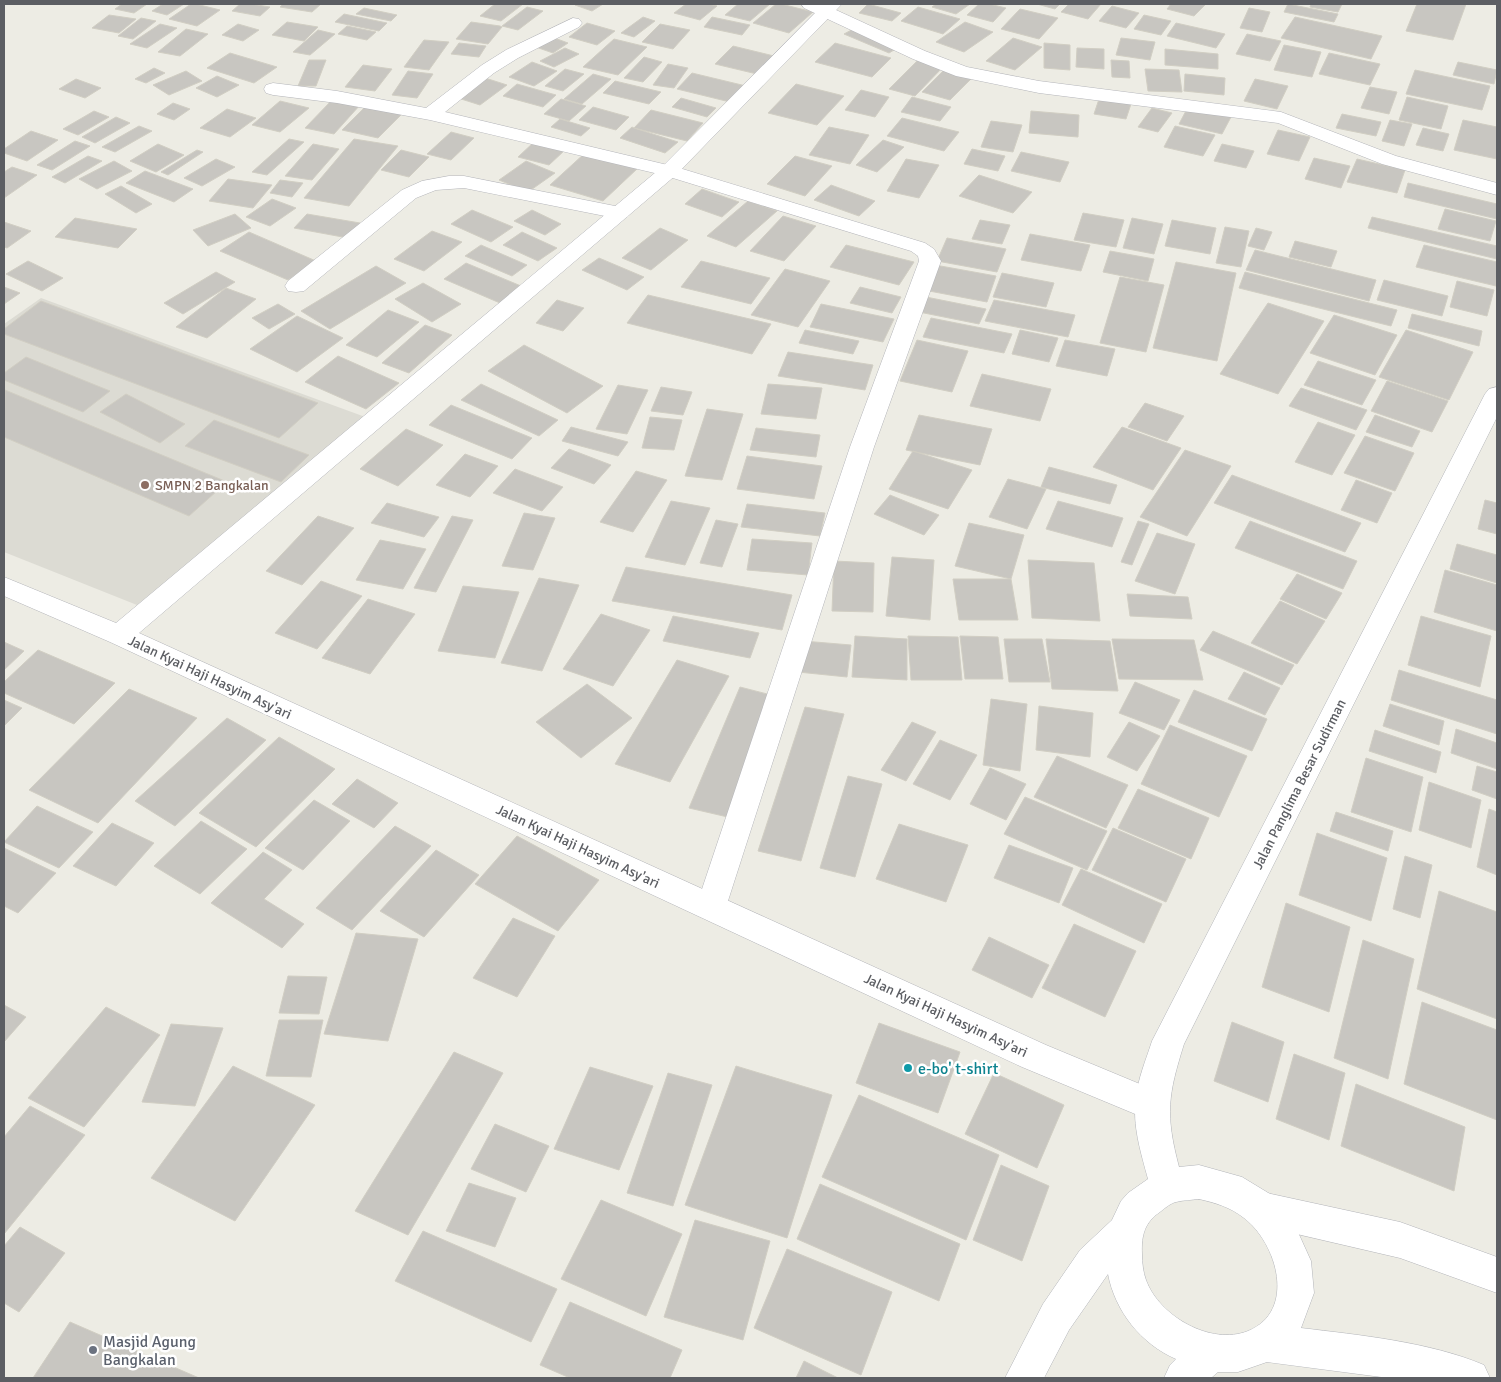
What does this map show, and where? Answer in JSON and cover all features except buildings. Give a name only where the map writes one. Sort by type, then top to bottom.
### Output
[{"type":"street","points":[[120,635],[670,171],[822,7],[937,63],[962,72],[1039,87],[1281,118],[1308,126],[1373,155],[1497,189]]},
{"type":"street","points":[[430,114],[496,64],[573,23]]},
{"type":"street","points":[[273,89],[337,97],[430,114],[670,171],[918,247],[927,252],[930,261],[862,447],[711,907]]},
{"type":"street","points":[[296,286],[402,199],[429,184],[445,181],[464,182],[620,213]]},
{"type":"street","name":"Jalan Panglima Besar Sudirman","points":[[1168,1186],[1156,1142],[1152,1105],[1157,1075],[1168,1041],[1497,394]]},
{"type":"street","name":"Jalan Kyai Haji Hasyim Asy'ari","points":[[4,586],[120,635],[1034,1056],[1152,1105]]},
{"type":"street","points":[[1192,1182],[1216,1184],[1240,1194],[1262,1209],[1281,1231],[1293,1255],[1298,1281],[1294,1306],[1284,1327],[1265,1343],[1238,1353],[1212,1353],[1186,1344],[1162,1330],[1143,1310],[1129,1286],[1123,1262],[1124,1233],[1132,1213],[1148,1197],[1168,1186],[1192,1182]]},
{"type":"street","points":[[1262,1209],[1400,1240],[1488,1271]]},
{"type":"street","points":[[1024,1378],[1056,1317],[1093,1263],[1124,1233]]},
{"type":"street","points":[[1265,1343],[1365,1354],[1471,1378]]},
{"type":"street","points":[[1183,1378],[1212,1353]]},
{"type":"shaded area","name":"SMPN 2 Bangkalan","points":[[41,298],[368,418],[137,605],[4,552],[4,324]]},
{"type":"place","name":"SMPN 2 Bangkalan","points":[[145,485]]},
{"type":"place","name":"e-bo' t-shirt","points":[[908,1068]]},
{"type":"place","name":"Masjid Agung Bangkalan","points":[[93,1350]]}]
